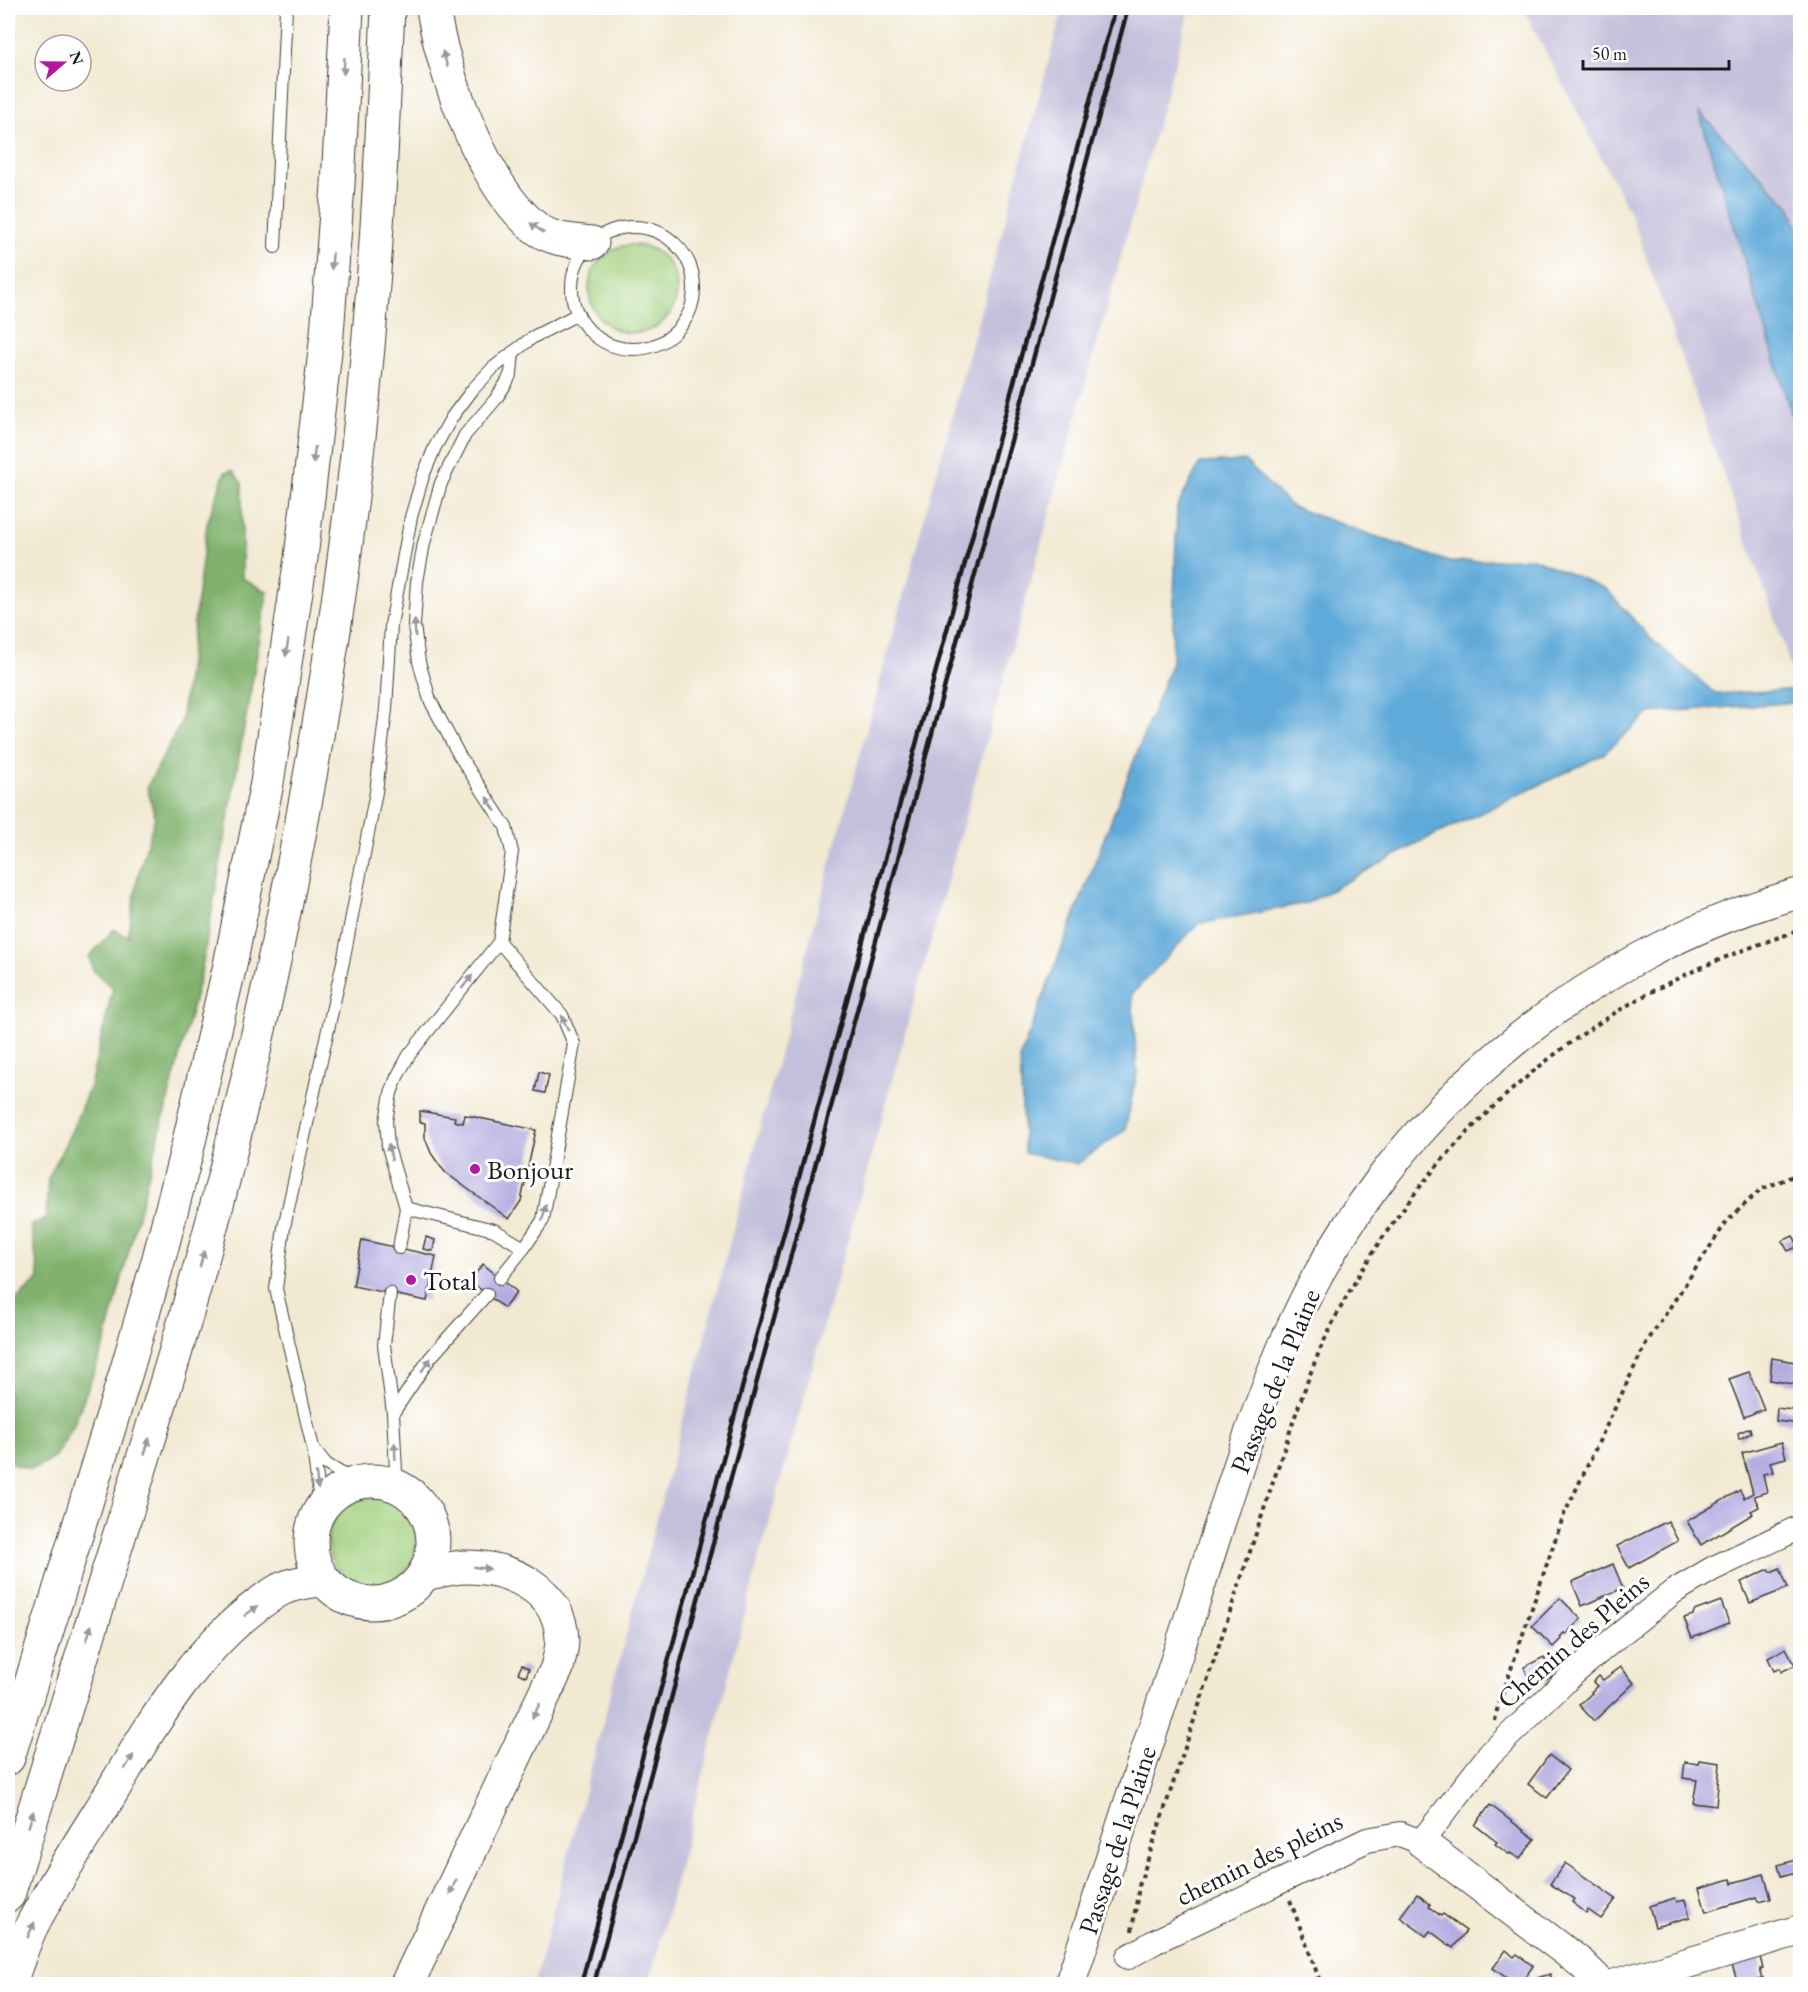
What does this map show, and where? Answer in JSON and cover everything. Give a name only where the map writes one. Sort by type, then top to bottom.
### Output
[{"type":"main road","points":[[8,1758],[124,1380],[173,1204],[230,965],[267,783],[301,558],[327,334],[338,185],[347,8]]},
{"type":"main road","points":[[8,1895],[184,1321],[226,1171],[272,971],[306,798],[342,573],[368,349],[379,200],[388,8]]},
{"type":"main road","points":[[433,8],[441,46],[461,107],[475,141],[507,196],[536,229],[550,237],[592,243]]},
{"type":"main road","points":[[380,1481],[402,1489],[423,1508],[431,1526],[432,1555],[424,1574],[419,1582],[404,1594],[386,1602],[376,1603],[347,1598],[324,1580],[315,1563],[311,1543],[312,1534],[322,1506],[336,1492],[357,1483],[380,1481]]},
{"type":"main road","points":[[407,1984],[557,1668],[562,1640],[557,1616],[546,1597],[531,1583],[510,1573],[477,1567],[463,1566],[424,1574]]},
{"type":"main road","points":[[9,1984],[32,1926],[58,1881],[150,1728],[195,1666],[244,1615],[278,1590],[324,1580]]},
{"type":"street","name":"Passage de la Plaine","points":[[1070,1984],[1251,1429],[1293,1324],[1335,1245],[1374,1188],[1429,1121],[1480,1070],[1530,1029],[1576,996],[1646,954],[1740,912],[1800,893]]},
{"type":"street","name":"Chemin des Pleins","points":[[1421,1842],[1490,1754],[1574,1673],[1673,1592],[1729,1560],[1800,1527]]},
{"type":"street","name":"chemin des pleins","points":[[1128,1957],[1156,1941],[1367,1840],[1400,1834],[1421,1842]]},
{"type":"street","points":[[1421,1842],[1581,1963],[1599,1982],[1800,1930]]},
{"type":"lane","points":[[275,247],[285,8]]},
{"type":"lane","points":[[630,227],[643,228],[663,235],[679,248],[687,260],[694,286],[689,313],[682,325],[661,343],[634,349],[620,348],[601,339],[585,326],[578,314],[572,289],[577,264],[592,243],[616,230],[630,227]]},
{"type":"lane","points":[[318,1515],[319,1494],[313,1448],[276,1289],[284,1227],[343,962],[376,792],[386,719],[391,625],[400,568],[423,477],[435,447],[452,417],[473,389],[493,368],[533,337],[578,314]]},
{"type":"lane","points":[[399,1248],[406,1208],[387,1147],[386,1122],[391,1093],[409,1055],[499,942],[512,852],[506,826],[459,754],[430,700],[419,662],[414,625],[417,582],[424,543],[441,483],[465,435],[507,382],[511,373],[513,352]]},
{"type":"lane","points":[[499,942],[562,1016],[574,1044],[543,1220],[500,1278]]},
{"type":"lane","points":[[406,1208],[494,1230],[524,1248]]},
{"type":"lane","points":[[390,1293],[384,1345],[393,1413],[396,1471],[402,1489]]},
{"type":"lane","points":[[393,1413],[430,1358],[487,1294]]},
{"type":"lane","points":[[313,1448],[326,1464],[357,1483]]},
{"type":"path","points":[[1128,1957],[1139,1886],[1293,1419],[1323,1344],[1348,1296],[1399,1214],[1428,1176],[1467,1133],[1523,1080],[1590,1029],[1642,997],[1682,977],[1744,949],[1800,930]]},
{"type":"path","points":[[1490,1754],[1497,1710],[1563,1517],[1645,1345],[1727,1221],[1760,1190],[1800,1173]]},
{"type":"path","points":[[1282,1880],[1321,1984]]},
{"type":"shaded area","points":[[1063,8],[1190,8],[759,1559],[649,1984],[534,1984],[808,946]]},
{"type":"shaded area","points":[[1523,8],[1800,8],[1800,708],[1785,648],[1631,215]]},
{"type":"green space","points":[[633,245],[650,249],[664,258],[673,272],[677,289],[673,306],[664,320],[650,329],[633,333],[616,329],[602,320],[593,306],[589,289],[593,272],[602,258],[616,249]]},
{"type":"green space","points":[[233,471],[242,483],[242,578],[268,592],[201,973],[105,1343],[73,1427],[54,1458],[31,1470],[13,1464],[8,1453],[8,1307],[39,1279],[31,1225],[46,1218],[48,1179],[90,1086],[113,988],[93,970],[89,957],[114,929],[128,937],[138,876],[155,817],[147,787],[181,723],[207,524],[225,472]]},
{"type":"green space","points":[[372,1498],[389,1502],[403,1511],[412,1525],[416,1542],[412,1559],[403,1573],[389,1582],[372,1586],[355,1582],[341,1573],[332,1559],[328,1542],[332,1525],[341,1511],[355,1502]]},
{"type":"water","points":[[1699,112],[1791,208],[1800,236],[1800,442]]},
{"type":"water","points":[[1245,461],[1292,507],[1449,562],[1533,558],[1606,589],[1651,639],[1716,694],[1800,689],[1800,702],[1649,713],[1602,755],[1420,842],[1307,903],[1198,924],[1132,994],[1137,1073],[1125,1130],[1077,1164],[1024,1153],[1020,1057],[1172,662],[1177,507],[1200,463]]},
{"type":"building","points":[[539,1072],[549,1075],[545,1093],[535,1091]]},
{"type":"building","points":[[420,1111],[455,1117],[454,1121],[463,1123],[465,1115],[536,1130],[521,1201],[509,1219],[446,1173],[440,1166],[425,1138],[425,1123],[420,1122]]},
{"type":"building","points":[[1793,1236],[1799,1246],[1788,1251],[1782,1241]]},
{"type":"building","points":[[426,1237],[435,1240],[433,1251],[423,1249]]},
{"type":"building","points":[[362,1240],[436,1256],[427,1301],[353,1286]]},
{"type":"building","points":[[483,1264],[517,1292],[504,1308],[470,1281]]},
{"type":"building","points":[[1772,1358],[1800,1363],[1800,1385],[1770,1380]]},
{"type":"building","points":[[1749,1372],[1764,1409],[1744,1417],[1729,1379]]},
{"type":"building","points":[[1777,1408],[1800,1411],[1800,1424],[1776,1421]]},
{"type":"building","points":[[1750,1428],[1751,1433],[1739,1439],[1738,1433]]},
{"type":"building","points":[[1782,1442],[1786,1458],[1770,1462],[1773,1472],[1763,1474],[1767,1492],[1754,1496],[1759,1507],[1751,1511],[1753,1514],[1701,1545],[1687,1521],[1740,1490],[1744,1498],[1753,1493],[1742,1453]]},
{"type":"building","points":[[1668,1521],[1678,1541],[1629,1568],[1617,1546]]},
{"type":"building","points":[[1613,1564],[1623,1588],[1582,1606],[1572,1582]]},
{"type":"building","points":[[1780,1568],[1788,1588],[1750,1603],[1741,1582],[1769,1569],[1771,1572]]},
{"type":"building","points":[[1560,1598],[1581,1619],[1560,1637],[1561,1639],[1553,1647],[1532,1626]]},
{"type":"building","points":[[1721,1601],[1729,1623],[1692,1638],[1684,1618],[1693,1615],[1694,1611]]},
{"type":"building","points":[[1786,1648],[1795,1665],[1781,1672],[1780,1668],[1774,1671],[1768,1658]]},
{"type":"building","points":[[1544,1657],[1552,1676],[1532,1685],[1524,1667]]},
{"type":"building","points":[[522,1665],[529,1669],[526,1677],[518,1673]]},
{"type":"building","points":[[1621,1667],[1634,1683],[1594,1721],[1579,1705],[1597,1686],[1593,1682],[1599,1676],[1603,1680]]},
{"type":"building","points":[[1549,1755],[1568,1770],[1547,1798],[1528,1784]]},
{"type":"building","points":[[1699,1760],[1720,1763],[1716,1806],[1693,1803],[1697,1780],[1683,1778],[1685,1762],[1698,1764]]},
{"type":"building","points":[[1490,1805],[1535,1839],[1520,1859],[1495,1844],[1497,1842],[1475,1825]]},
{"type":"building","points":[[1800,1859],[1800,1871],[1781,1876],[1778,1865]]},
{"type":"building","points":[[1565,1863],[1616,1899],[1601,1919],[1588,1910],[1586,1913],[1572,1902],[1574,1899],[1550,1884]]},
{"type":"building","points":[[1764,1874],[1771,1898],[1759,1901],[1757,1897],[1706,1912],[1699,1888],[1731,1879],[1732,1883]]},
{"type":"building","points":[[1417,1894],[1430,1904],[1429,1907],[1466,1931],[1453,1948],[1430,1931],[1426,1936],[1400,1917]]},
{"type":"building","points":[[1675,1898],[1677,1902],[1685,1900],[1690,1917],[1655,1927],[1649,1906]]},
{"type":"building","points":[[1506,1950],[1514,1957],[1517,1954],[1533,1966],[1526,1976],[1531,1980],[1550,1974],[1553,1984],[1515,1984],[1493,1968]]},
{"type":"building","points":[[1760,1957],[1763,1978],[1738,1984],[1732,1965]]},
{"type":"railway","points":[[581,1984],[1115,8]]},
{"type":"railway","points":[[594,1984],[1128,8]]},
{"type":"place","name":"Bonjour","points":[[475,1169]]},
{"type":"place","name":"Total","points":[[411,1280]]}]
